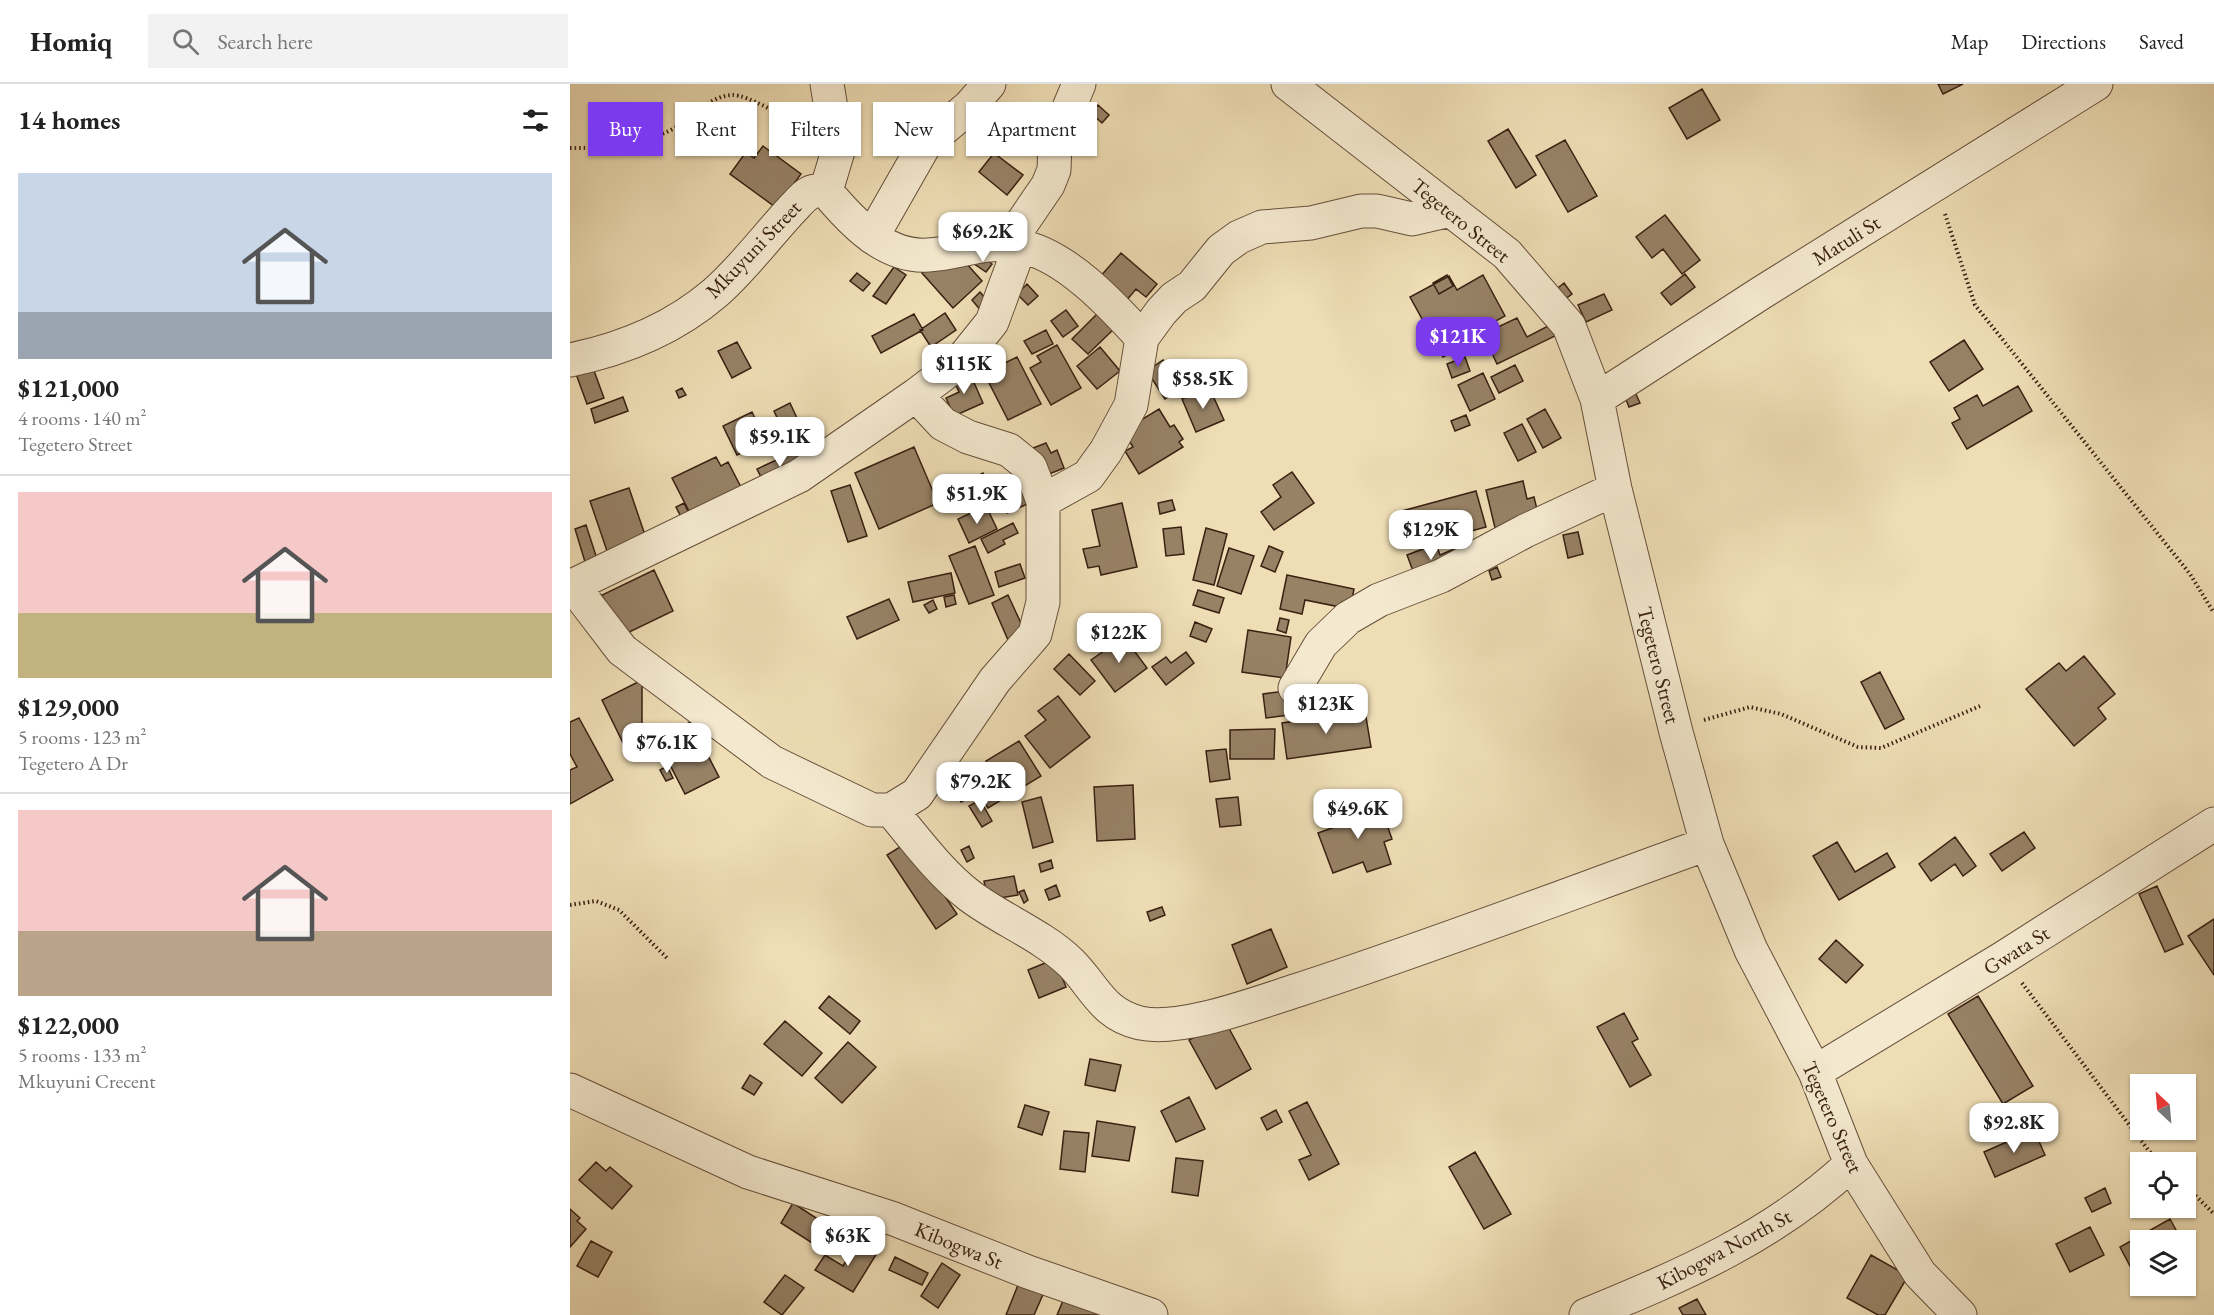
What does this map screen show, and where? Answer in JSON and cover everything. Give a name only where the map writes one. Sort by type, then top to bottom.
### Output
[{"type":"street","points":[[827,84],[830,102]]},
{"type":"street","points":[[872,237],[925,144],[969,107],[989,84]]},
{"type":"street","points":[[915,395],[943,424],[968,437],[1009,450],[1030,467],[1043,501],[1043,602],[1035,634],[995,680],[917,794],[891,810],[872,810],[772,762],[622,650],[571,587],[799,476],[960,362],[992,322],[1014,246],[1054,170],[1055,141],[1079,84]]},
{"type":"street","name":"Tegetero Street","points":[[1288,84],[1507,254],[1569,326],[1597,399],[1615,489],[1676,732],[1707,844],[1751,950],[1815,1072],[1851,1164],[1920,1274],[1960,1315]]},
{"type":"street","name":"Matuli St","points":[[1597,399],[2096,84]]},
{"type":"street","points":[[826,191],[836,156]]},
{"type":"street","name":"Mkuyuni Street","points":[[570,360],[627,345],[667,328],[715,292],[808,193],[816,190],[826,191],[844,213],[872,237],[899,251],[927,255],[984,243],[1014,246],[1053,258],[1114,307],[1142,338]]},
{"type":"street","points":[[1043,501],[1088,476],[1107,451],[1131,405],[1142,338],[1174,298],[1192,286],[1221,250],[1239,237],[1262,227],[1311,223],[1361,211],[1377,211],[1412,219],[1451,210]]},
{"type":"street","points":[[1295,688],[1321,645],[1348,618],[1379,600],[1442,576],[1525,531],[1615,489]]},
{"type":"street","points":[[891,810],[932,859],[969,895],[1049,945],[1072,964],[1106,1008],[1138,1023],[1169,1025],[1252,1005],[1359,970],[1707,844]]},
{"type":"street","name":"Gwata St","points":[[1815,1072],[2003,958],[2214,824]]},
{"type":"street","name":"Kibogwa St","points":[[570,1090],[748,1172],[894,1219],[1028,1272],[1151,1315]]},
{"type":"street","name":"Kibogwa North St","points":[[1586,1315],[1681,1276],[1769,1229],[1817,1196],[1851,1164]]},
{"type":"path","points":[[570,148],[633,145],[674,128],[722,97],[734,94],[769,110]]},
{"type":"path","points":[[1935,184],[1975,305],[2190,574],[2214,613]]},
{"type":"path","points":[[1676,732],[1720,713],[1750,707],[1781,714],[1858,747],[1881,748],[1980,706]]},
{"type":"path","points":[[570,905],[596,901],[619,910],[667,958]]},
{"type":"path","points":[[2003,958],[2150,1152]]},
{"type":"path","points":[[2196,1196],[2214,1214]]},
{"type":"building","points":[[1938,84],[1963,84],[1943,94]]},
{"type":"building","points":[[1702,89],[1720,120],[1687,139],[1669,108]]},
{"type":"building","points":[[1097,106],[1109,115],[1102,123],[1097,118]]},
{"type":"building","points":[[1508,129],[1536,175],[1516,188],[1488,141]]},
{"type":"building","points":[[1565,140],[1597,196],[1568,212],[1536,156]]},
{"type":"building","points":[[763,146],[769,150],[769,156],[777,156],[801,174],[790,189],[782,212],[730,174],[743,156],[754,158]]},
{"type":"building","points":[[992,156],[998,156],[1023,175],[1007,195],[979,172]]},
{"type":"building","points":[[1665,215],[1700,260],[1682,274],[1663,249],[1652,258],[1636,237]]},
{"type":"building","points":[[1121,253],[1157,284],[1146,297],[1136,289],[1126,301],[1099,278]]},
{"type":"building","points":[[958,254],[982,281],[953,308],[922,273],[941,257]]},
{"type":"building","points":[[980,254],[992,264],[986,272],[973,263]]},
{"type":"building","points":[[894,267],[906,275],[886,304],[873,296]]},
{"type":"building","points":[[857,273],[870,283],[863,291],[850,281]]},
{"type":"building","points":[[1685,274],[1695,287],[1671,305],[1661,293]]},
{"type":"building","points":[[1447,275],[1453,286],[1439,294],[1433,283]]},
{"type":"building","points":[[1483,275],[1505,316],[1474,333],[1477,339],[1443,357],[1410,297],[1449,276],[1457,290]]},
{"type":"building","points":[[1564,283],[1572,294],[1561,302],[1554,291]]},
{"type":"building","points":[[1027,284],[1038,296],[1028,305],[1017,294]]},
{"type":"building","points":[[980,292],[991,305],[982,312],[972,300]]},
{"type":"building","points":[[1604,294],[1612,310],[1586,322],[1578,305]]},
{"type":"building","points":[[1066,310],[1078,326],[1063,337],[1051,321]]},
{"type":"building","points":[[1101,310],[1117,326],[1088,354],[1072,339]]},
{"type":"building","points":[[945,313],[956,330],[931,347],[920,330]]},
{"type":"building","points":[[914,314],[923,330],[881,353],[872,336]]},
{"type":"building","points":[[1517,318],[1527,337],[1550,325],[1555,336],[1497,364],[1483,334]]},
{"type":"building","points":[[1046,330],[1053,344],[1032,354],[1024,341]]},
{"type":"building","points":[[1964,340],[1983,369],[1949,391],[1930,362]]},
{"type":"building","points":[[737,342],[751,368],[732,378],[718,351]]},
{"type":"building","points":[[1057,345],[1081,388],[1051,405],[1030,368],[1041,362],[1037,356]]},
{"type":"building","points":[[1100,347],[1120,371],[1097,389],[1077,366]]},
{"type":"building","points":[[1017,357],[1041,404],[1008,420],[984,373]]},
{"type":"building","points":[[1465,357],[1470,371],[1452,378],[1447,364]]},
{"type":"building","points":[[1163,360],[1182,388],[1165,399],[1147,371]]},
{"type":"building","points":[[1515,365],[1523,381],[1499,393],[1491,377]]},
{"type":"building","points":[[593,368],[604,398],[587,404],[576,374]]},
{"type":"building","points":[[969,371],[983,403],[954,416],[946,398],[959,392],[953,378]]},
{"type":"building","points":[[1483,373],[1495,399],[1470,411],[1458,385]]},
{"type":"building","points":[[2018,386],[2032,411],[1967,449],[1952,423],[1960,419],[1954,408],[1977,395],[1983,406]]},
{"type":"building","points":[[1209,387],[1224,420],[1196,432],[1182,399]]},
{"type":"building","points":[[682,388],[686,395],[679,398],[676,391]]},
{"type":"building","points":[[1635,392],[1640,403],[1629,407],[1625,397]]},
{"type":"building","points":[[623,397],[628,411],[595,423],[591,409]]},
{"type":"building","points":[[790,403],[803,431],[787,439],[774,411]]},
{"type":"building","points":[[1159,409],[1170,427],[1174,425],[1183,439],[1179,442],[1183,447],[1139,474],[1125,451],[1133,447],[1123,431]]},
{"type":"building","points":[[1545,409],[1561,438],[1543,448],[1527,419]]},
{"type":"building","points":[[752,412],[766,441],[737,455],[723,426]]},
{"type":"building","points":[[1466,415],[1470,425],[1455,431],[1451,421]]},
{"type":"building","points":[[1522,424],[1536,452],[1518,461],[1504,433]]},
{"type":"building","points":[[1046,443],[1051,453],[1057,450],[1064,468],[1039,478],[1028,450]]},
{"type":"building","points":[[914,447],[938,503],[879,529],[855,473]]},
{"type":"building","points":[[796,451],[803,467],[765,485],[757,469]]},
{"type":"building","points":[[716,457],[721,466],[728,462],[745,495],[694,521],[672,478]]},
{"type":"building","points":[[1292,472],[1314,503],[1274,530],[1261,512],[1281,497],[1273,485]]},
{"type":"building","points":[[983,473],[994,495],[977,503],[966,482]]},
{"type":"building","points":[[1020,476],[1032,502],[1007,513],[996,487]]},
{"type":"building","points":[[1523,481],[1527,499],[1534,497],[1540,522],[1496,532],[1486,490]]},
{"type":"building","points":[[850,485],[867,536],[848,542],[831,491]]},
{"type":"building","points":[[629,488],[646,538],[607,551],[590,501]]},
{"type":"building","points":[[1476,491],[1486,527],[1408,548],[1398,512]]},
{"type":"building","points":[[1172,500],[1175,510],[1160,514],[1158,503]]},
{"type":"building","points":[[684,503],[692,519],[684,523],[676,507]]},
{"type":"building","points":[[1122,503],[1137,567],[1101,575],[1099,566],[1088,568],[1083,549],[1100,546],[1092,510]]},
{"type":"building","points":[[977,510],[979,514],[988,510],[997,529],[969,543],[958,519]]},
{"type":"building","points":[[1013,523],[1018,533],[1003,540],[1005,544],[988,553],[981,539]]},
{"type":"building","points":[[586,525],[598,562],[586,565],[575,529]]},
{"type":"building","points":[[1181,527],[1184,554],[1166,556],[1163,529]]},
{"type":"building","points":[[1206,528],[1227,534],[1214,585],[1193,580]]},
{"type":"building","points":[[1578,532],[1583,554],[1568,558],[1563,535]]},
{"type":"building","points":[[1436,544],[1440,555],[1454,549],[1459,562],[1416,579],[1407,555]]},
{"type":"building","points":[[975,546],[994,595],[969,604],[949,556]]},
{"type":"building","points":[[1269,546],[1283,552],[1275,572],[1261,566]]},
{"type":"building","points":[[1229,548],[1254,556],[1241,594],[1217,586]]},
{"type":"building","points":[[1020,564],[1025,578],[999,587],[995,572]]},
{"type":"building","points":[[1497,567],[1501,577],[1492,580],[1489,571]]},
{"type":"building","points":[[654,570],[673,611],[621,636],[602,595]]},
{"type":"building","points":[[951,573],[955,593],[913,602],[908,582]]},
{"type":"building","points":[[1287,575],[1354,589],[1350,609],[1305,600],[1302,614],[1280,609]]},
{"type":"building","points":[[1198,590],[1224,598],[1219,613],[1193,605]]},
{"type":"building","points":[[954,595],[956,604],[946,607],[944,597]]},
{"type":"building","points":[[1008,595],[1025,632],[1008,640],[992,603]]},
{"type":"building","points":[[889,599],[899,620],[857,639],[847,617]]},
{"type":"building","points":[[933,600],[937,609],[929,613],[924,605]]},
{"type":"building","points":[[1280,618],[1289,620],[1286,633],[1277,630]]},
{"type":"building","points":[[1195,622],[1212,629],[1206,642],[1190,636]]},
{"type":"building","points":[[1248,630],[1291,637],[1285,678],[1242,672]]},
{"type":"building","points":[[1124,637],[1147,668],[1115,692],[1091,660]]},
{"type":"building","points":[[1186,652],[1194,663],[1166,685],[1152,667],[1166,657],[1171,663]]},
{"type":"building","points":[[1069,654],[1095,681],[1080,695],[1054,669]]},
{"type":"building","points":[[2084,656],[2115,694],[2098,708],[2106,719],[2074,746],[2026,689],[2059,663],[2066,671]]},
{"type":"building","points":[[1880,672],[1904,719],[1885,729],[1861,682]]},
{"type":"building","points":[[642,680],[642,724],[646,733],[624,745],[602,700]]},
{"type":"building","points":[[1324,686],[1327,710],[1266,718],[1263,694]]},
{"type":"building","points":[[1058,696],[1090,737],[1050,768],[1025,736],[1046,720],[1038,711]]},
{"type":"building","points":[[1365,711],[1371,747],[1287,759],[1282,723]]},
{"type":"building","points":[[707,713],[716,730],[689,743],[681,727]]},
{"type":"building","points":[[579,718],[613,780],[570,804],[570,770],[577,767],[570,754],[570,722]]},
{"type":"building","points":[[1275,729],[1274,759],[1230,759],[1230,730]]},
{"type":"building","points":[[1019,741],[1041,776],[988,808],[977,791],[987,786],[982,778],[992,771],[986,761]]},
{"type":"building","points":[[702,744],[719,777],[685,794],[668,761]]},
{"type":"building","points":[[1226,749],[1230,779],[1210,782],[1206,751]]},
{"type":"building","points":[[667,766],[673,778],[666,781],[660,770]]},
{"type":"building","points":[[972,785],[977,794],[961,802],[957,794]]},
{"type":"building","points":[[1133,785],[1135,839],[1097,841],[1094,787]]},
{"type":"building","points":[[1041,797],[1053,842],[1033,848],[1022,802]]},
{"type":"building","points":[[1238,797],[1241,825],[1220,827],[1216,799]]},
{"type":"building","points":[[980,800],[992,821],[982,827],[969,806]]},
{"type":"building","points":[[1370,800],[1375,813],[1382,811],[1392,839],[1384,842],[1391,864],[1367,872],[1363,862],[1333,873],[1318,833],[1349,822],[1345,809]]},
{"type":"building","points":[[2024,832],[2035,848],[2002,871],[1990,854]]},
{"type":"building","points":[[1955,837],[1976,866],[1963,876],[1955,864],[1931,881],[1919,864]]},
{"type":"building","points":[[908,842],[957,914],[936,929],[887,855]]},
{"type":"building","points":[[1837,842],[1855,872],[1887,853],[1895,867],[1839,900],[1813,856]]},
{"type":"building","points":[[969,846],[974,858],[967,862],[961,850]]},
{"type":"building","points":[[1051,860],[1053,868],[1041,872],[1039,864]]},
{"type":"building","points":[[1014,876],[1018,895],[988,900],[984,881]]},
{"type":"building","points":[[1056,885],[1060,896],[1049,900],[1045,890]]},
{"type":"building","points":[[2157,886],[2183,944],[2165,952],[2139,894]]},
{"type":"building","points":[[1024,890],[1028,900],[1024,903],[1019,892]]},
{"type":"building","points":[[1162,907],[1165,915],[1150,921],[1147,912]]},
{"type":"building","points":[[2214,919],[2214,975],[2188,936]]},
{"type":"building","points":[[1271,929],[1287,967],[1247,984],[1232,945]]},
{"type":"building","points":[[1836,940],[1863,965],[1846,983],[1819,959]]},
{"type":"building","points":[[1055,959],[1066,987],[1039,998],[1028,970]]},
{"type":"building","points":[[829,996],[860,1021],[850,1034],[819,1008]]},
{"type":"building","points":[[1978,996],[2033,1086],[2003,1104],[1948,1014]]},
{"type":"building","points":[[1624,1013],[1638,1039],[1632,1042],[1651,1075],[1630,1087],[1597,1027]]},
{"type":"building","points":[[785,1021],[822,1053],[802,1076],[764,1044]]},
{"type":"building","points":[[1225,1021],[1251,1069],[1216,1089],[1189,1040]]},
{"type":"building","points":[[848,1042],[876,1067],[842,1103],[815,1078]]},
{"type":"building","points":[[1090,1059],[1121,1065],[1115,1091],[1085,1085]]},
{"type":"building","points":[[750,1075],[762,1083],[754,1095],[742,1088]]},
{"type":"building","points":[[1189,1097],[1205,1129],[1176,1142],[1161,1111]]},
{"type":"building","points":[[1307,1102],[1339,1164],[1309,1180],[1299,1160],[1311,1155],[1289,1111]]},
{"type":"building","points":[[1025,1105],[1049,1112],[1042,1135],[1018,1127]]},
{"type":"building","points":[[1276,1110],[1282,1122],[1267,1130],[1261,1118]]},
{"type":"building","points":[[1097,1121],[1135,1127],[1129,1161],[1092,1156]]},
{"type":"building","points":[[2034,1130],[2045,1155],[1995,1177],[1984,1152]]},
{"type":"building","points":[[1064,1131],[1089,1133],[1085,1172],[1060,1169]]},
{"type":"building","points":[[1475,1152],[1511,1214],[1484,1229],[1449,1167]]},
{"type":"building","points":[[1176,1158],[1203,1161],[1198,1196],[1172,1192]]},
{"type":"building","points":[[596,1162],[606,1171],[610,1167],[632,1186],[612,1209],[579,1180]]},
{"type":"building","points":[[2105,1188],[2111,1203],[2092,1212],[2085,1198]]},
{"type":"building","points":[[793,1203],[833,1229],[820,1248],[781,1223]]},
{"type":"building","points":[[570,1209],[580,1218],[577,1221],[586,1229],[570,1247]]},
{"type":"building","points":[[2170,1219],[2176,1230],[2150,1230]]},
{"type":"building","points":[[2090,1227],[2104,1255],[2070,1272],[2056,1244]]},
{"type":"building","points":[[591,1241],[612,1252],[598,1277],[577,1266]]},
{"type":"building","points":[[2130,1241],[2130,1266],[2120,1247]]},
{"type":"building","points":[[858,1242],[877,1253],[853,1292],[815,1270],[825,1255],[843,1266]]},
{"type":"building","points":[[1871,1255],[1908,1276],[1885,1315],[1878,1315],[1847,1298]]},
{"type":"building","points":[[895,1257],[928,1273],[922,1285],[889,1270]]},
{"type":"building","points":[[942,1263],[960,1275],[938,1308],[921,1296]]},
{"type":"building","points":[[785,1275],[804,1288],[782,1315],[764,1302]]},
{"type":"building","points":[[1020,1280],[1045,1290],[1034,1315],[1006,1315]]},
{"type":"building","points":[[1067,1291],[1109,1315],[1057,1315]]},
{"type":"building","points":[[1697,1299],[1706,1315],[1683,1315],[1679,1308]]}]
